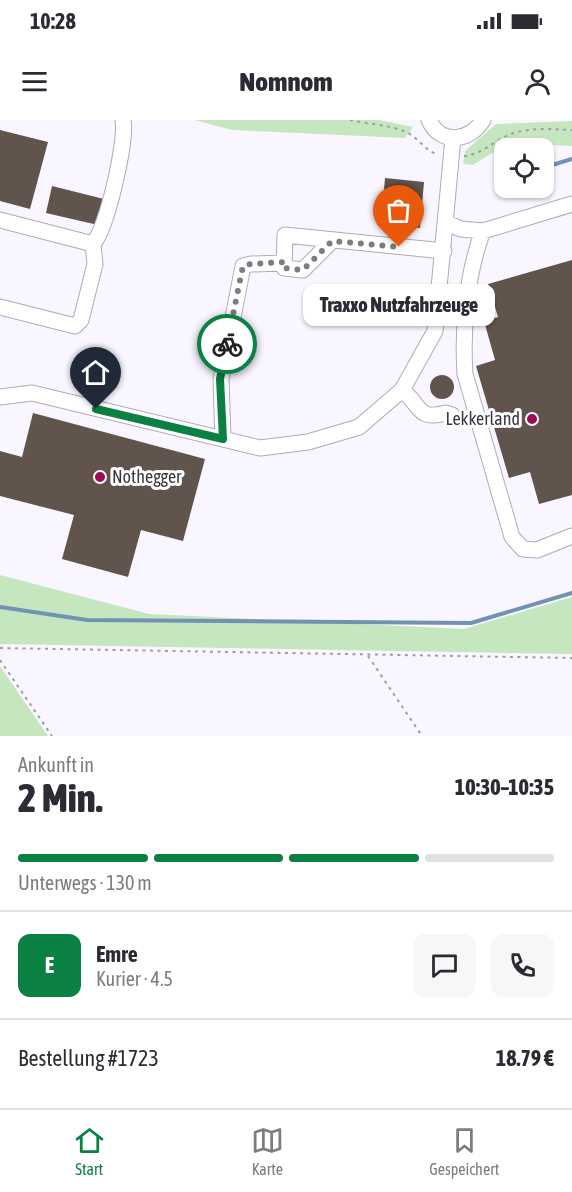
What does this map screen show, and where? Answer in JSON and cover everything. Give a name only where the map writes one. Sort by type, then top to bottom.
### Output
[{"type":"street","points":[[0,220],[93,244],[97,240],[105,218],[116,175],[123,138],[123,120]]},
{"type":"street","points":[[429,120],[439,134],[453,138],[472,133],[483,120]]},
{"type":"street","points":[[0,396],[32,393],[260,448],[308,442],[359,427],[402,390],[435,332],[453,138]]},
{"type":"street","points":[[446,223],[461,229],[483,231],[572,204]]},
{"type":"street","points":[[483,231],[478,243],[469,285],[463,353],[465,374],[508,525],[512,537],[523,549],[537,550],[572,536]]},
{"type":"street","points":[[332,241],[303,270],[284,268],[285,235],[444,251]]},
{"type":"street","points":[[0,307],[75,326],[81,320],[95,264],[93,244]]},
{"type":"street","points":[[223,439],[220,379],[243,266],[284,262]]},
{"type":"street","points":[[402,390],[422,412],[432,417],[446,412],[452,415]]},
{"type":"path","points":[[0,648],[572,658]]},
{"type":"path","points":[[367,655],[422,736]]},
{"type":"path","points":[[0,660],[52,736]]},
{"type":"green space","points":[[195,120],[379,120],[413,127],[405,138],[232,130]]},
{"type":"green space","points":[[572,121],[572,146],[554,145],[554,138],[494,138],[494,152],[473,165],[463,164],[465,151],[496,124]]},
{"type":"green space","points":[[0,575],[149,614],[464,629],[572,597],[572,654],[0,644]]},
{"type":"green space","points":[[0,666],[48,736],[0,736]]},
{"type":"building","points":[[0,130],[48,142],[30,209],[0,201]]},
{"type":"building","points":[[385,178],[424,182],[420,228],[381,224]]},
{"type":"building","points":[[52,186],[104,199],[98,225],[46,213]]},
{"type":"building","name":"Lekkerland","points":[[572,260],[572,495],[539,504],[530,472],[509,478],[476,366],[495,360],[484,321],[498,317],[488,284]]},
{"type":"building","points":[[442,375],[451,378],[454,387],[451,396],[442,399],[433,396],[430,387],[433,378]]},
{"type":"building","name":"Nothegger","points":[[33,413],[205,459],[183,541],[141,530],[128,577],[62,559],[74,515],[0,496],[0,451],[22,457]]},
{"type":"waterway","points":[[554,164],[572,159]]},
{"type":"waterway","points":[[0,607],[87,620],[471,623],[572,593]]},
{"type":"way so far","points":[[227,344],[243,266],[284,262],[284,268],[303,270],[332,241],[399,247]]},
{"type":"place","name":"Traxxo Nutzfahrzeuge","points":[[399,247]]},
{"type":"place","name":"Lekkerland","points":[[532,419]]},
{"type":"place","name":"Nothegger","points":[[100,477]]},
{"type":"route","points":[[96,409],[223,439],[220,379],[227,344]]}]
